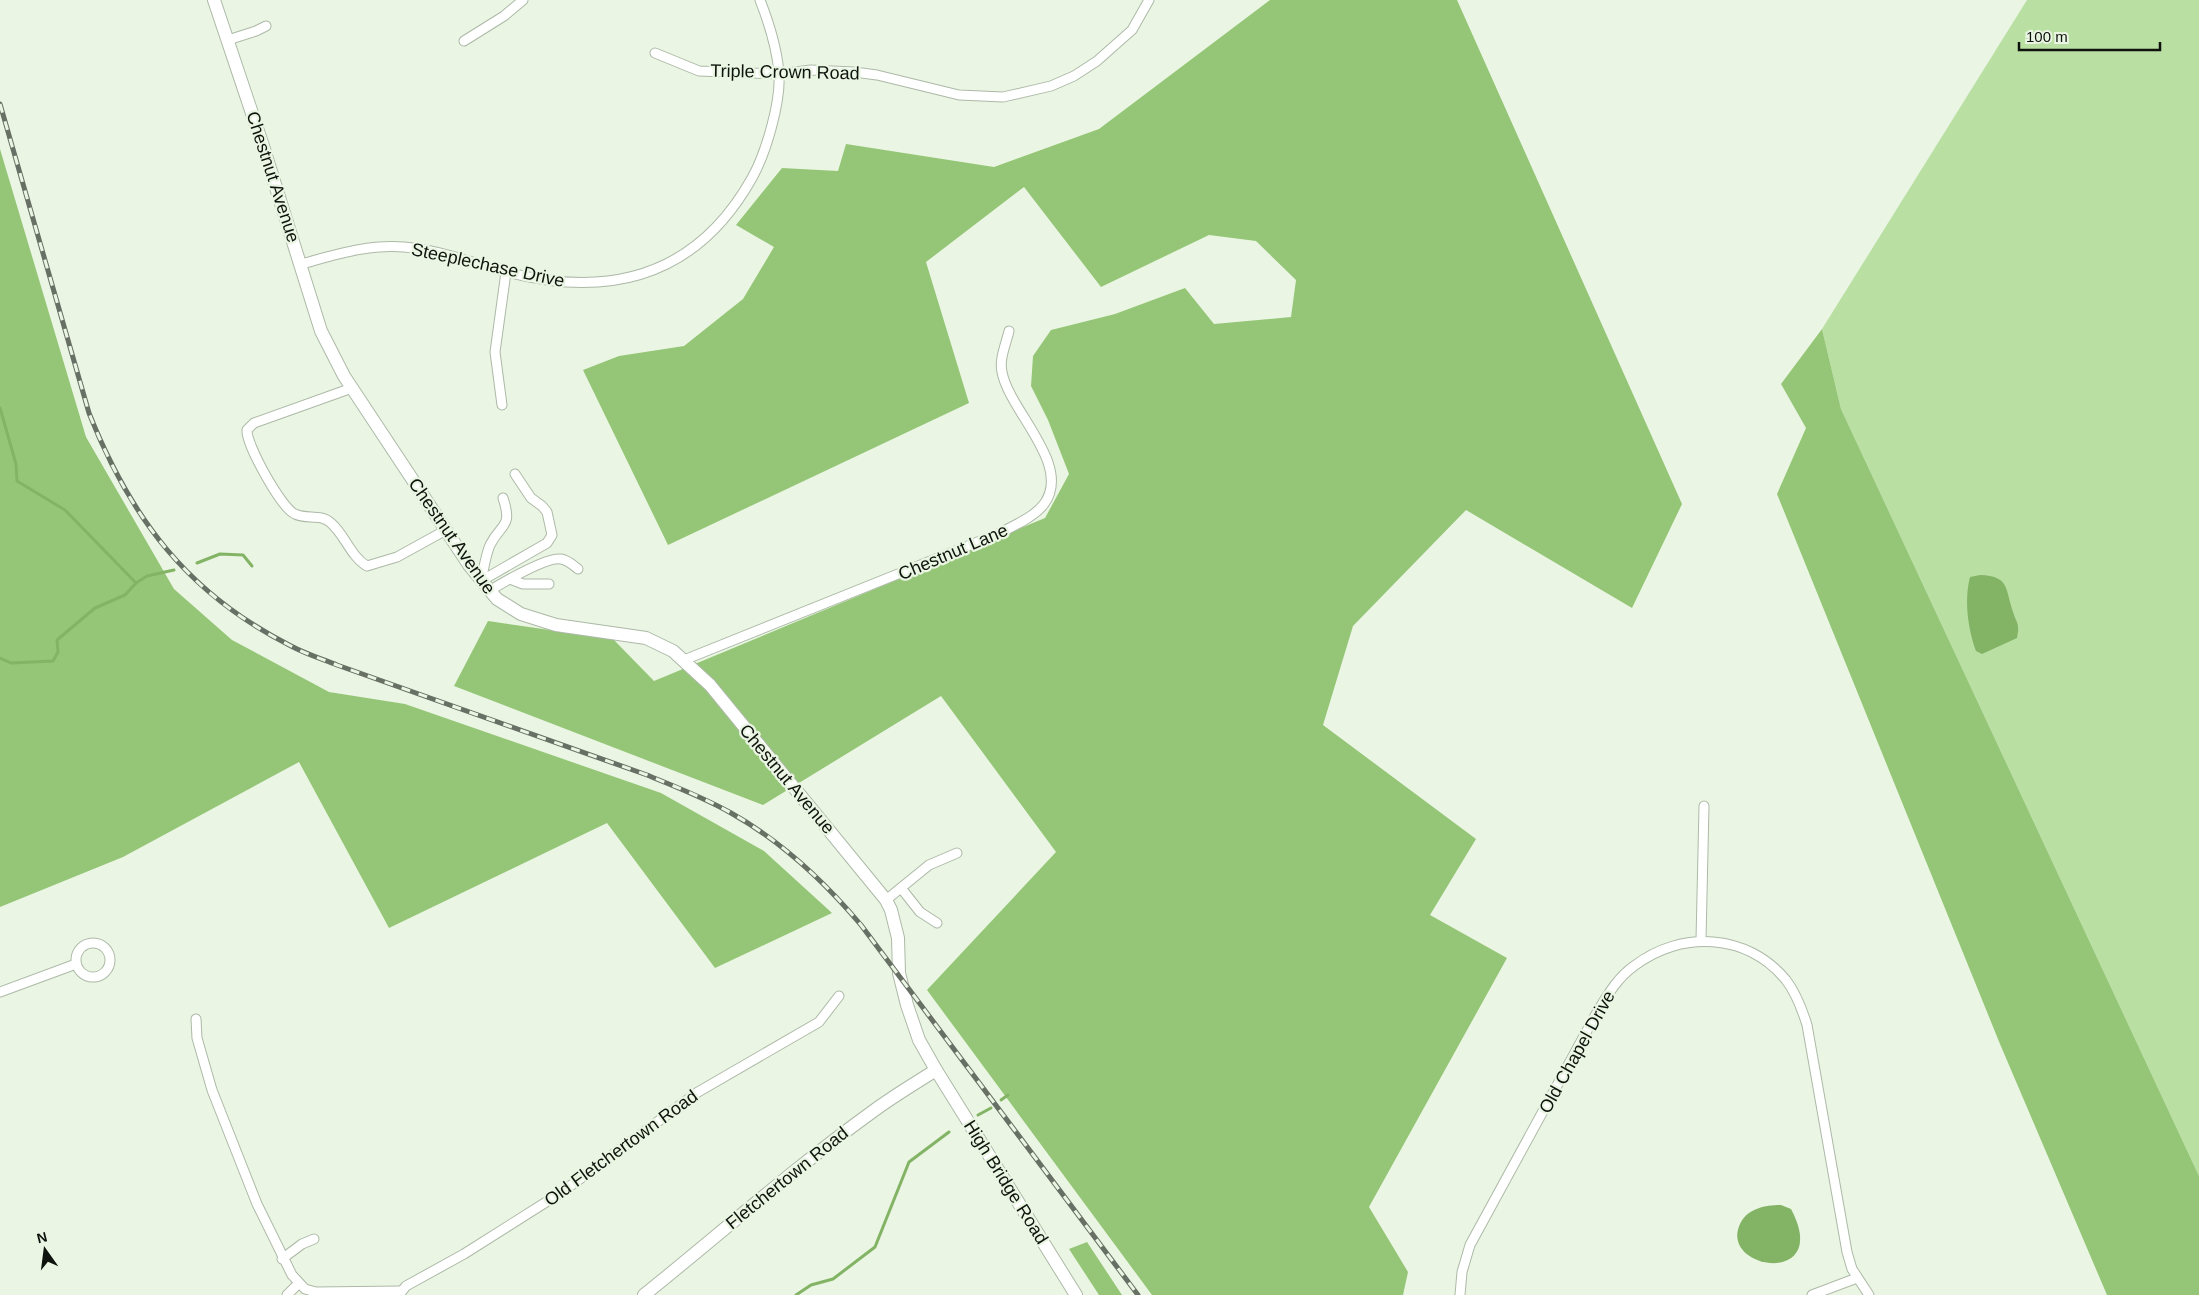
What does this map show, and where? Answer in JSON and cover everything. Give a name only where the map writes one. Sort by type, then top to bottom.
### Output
[{"type":"street","name":"Chestnut Avenue","points":[[214,0],[321,331],[352,388],[446,530],[485,586],[508,607],[536,620],[646,638],[663,645],[684,660],[710,685],[886,900],[891,910],[898,938],[899,973],[907,1005],[919,1040],[936,1070]]},
{"type":"street","points":[[464,41],[504,16],[523,0]]},
{"type":"street","name":"Steeplechase Drive","points":[[300,264],[358,249],[404,247],[449,254],[506,272],[561,283],[582,284],[620,280],[662,266],[698,243],[729,213],[744,192],[756,170],[773,121],[779,74],[769,26],[760,0]]},
{"type":"street","name":"Triple Crown Road","points":[[655,53],[699,71],[779,74],[830,70],[877,75],[959,95],[1003,97],[1051,86],[1074,76],[1097,61],[1132,30],[1149,0]]},
{"type":"street","points":[[228,40],[256,32],[266,26]]},
{"type":"street","points":[[502,405],[495,352],[506,272]]},
{"type":"street","name":"Chestnut Lane","points":[[684,660],[991,537],[1019,523],[1044,504],[1050,489],[1050,476],[1045,451],[1012,400],[1002,372],[1001,364],[1008,331]]},
{"type":"street","points":[[352,388],[254,424],[247,430],[249,442],[283,505],[299,516],[325,519],[339,532],[361,562],[367,566],[397,557],[446,530]]},
{"type":"street","points":[[485,586],[547,543],[552,535],[546,512],[542,506],[531,498],[515,474]]},
{"type":"street","points":[[485,586],[490,546],[507,520],[507,510],[503,498]]},
{"type":"street","points":[[485,586],[510,579],[547,562],[560,559],[568,561],[578,569]]},
{"type":"street","points":[[510,579],[523,584],[549,584]]},
{"type":"street","points":[[1702,940],[1704,806]]},
{"type":"street","points":[[886,900],[929,865],[957,853]]},
{"type":"street","points":[[901,888],[920,912],[936,924]]},
{"type":"street","name":"Old Chapel Drive","points":[[1460,1295],[1462,1272],[1470,1246],[1596,1014],[1616,984],[1633,966],[1653,954],[1679,944],[1702,940],[1727,943],[1754,954],[1786,980],[1798,1000],[1807,1025],[1847,1252],[1857,1278],[1869,1295]]},
{"type":"street","points":[[0,992],[76,964]]},
{"type":"street","name":"Old Fletchertown Road","points":[[399,1293],[562,1192],[698,1092],[818,1022],[839,996]]},
{"type":"street","points":[[196,1019],[197,1038],[212,1090],[257,1204],[282,1259],[298,1284],[305,1289],[316,1292],[399,1293]]},
{"type":"street","name":"Fletchertown Road","points":[[644,1295],[750,1206],[836,1138],[874,1110],[936,1070]]},
{"type":"street","name":"High Bridge Road","points":[[936,1070],[1076,1295]]},
{"type":"street","points":[[282,1259],[302,1244],[314,1239]]},
{"type":"street","points":[[1812,1295],[1857,1278]]},
{"type":"street","points":[[287,1295],[298,1284]]},
{"type":"shaded area","points":[[1270,0],[1457,0],[1682,504],[1632,608],[1466,510],[1353,626],[1323,725],[1476,839],[1430,915],[1507,958],[1369,1207],[1408,1272],[1403,1295],[1152,1295],[927,990],[1056,852],[941,696],[763,805],[454,686],[488,621],[613,639],[654,681],[1045,518],[1069,474],[1048,420],[1031,386],[1033,356],[1051,330],[1115,314],[1185,288],[1214,324],[1291,317],[1296,280],[1256,241],[1209,235],[1101,287],[1024,187],[926,262],[969,403],[668,545],[583,370],[619,356],[684,346],[743,299],[774,247],[736,225],[782,168],[838,171],[846,144],[994,167],[1099,129]]},
{"type":"shaded area","points":[[2027,0],[2199,0],[2199,1176],[1841,409],[1822,329]]},
{"type":"shaded area","points":[[0,149],[86,437],[174,589],[232,640],[329,692],[405,704],[661,793],[764,851],[832,913],[715,968],[607,823],[389,928],[299,762],[123,857],[0,907]]},
{"type":"shaded area","points":[[1822,329],[1841,409],[2199,1176],[2199,1295],[2107,1295],[2000,1044],[1777,494],[1806,428],[1781,384]]},
{"type":"shaded area","points":[[1990,576],[2002,581],[2007,590],[2018,624],[2017,638],[1982,654],[1976,651],[1973,642],[1967,605],[1970,577]]},
{"type":"shaded area","points":[[1781,1205],[1791,1209],[1800,1234],[1797,1251],[1787,1260],[1772,1263],[1756,1260],[1744,1251],[1737,1238],[1741,1222],[1753,1210]]},
{"type":"shaded area","points":[[1087,1242],[1122,1295],[1099,1295],[1069,1249]]},
{"type":"waterway","points":[[0,408],[16,464],[17,481],[65,510],[136,583]]},
{"type":"waterway","points":[[197,563],[220,554],[243,555],[252,566]]},
{"type":"waterway","points":[[0,658],[11,663],[53,661],[58,652],[57,640],[95,608],[125,595],[136,583],[147,576],[174,570]]},
{"type":"waterway","points":[[1001,1100],[1008,1095]]},
{"type":"waterway","points":[[978,1115],[991,1108]]},
{"type":"waterway","points":[[796,1295],[811,1285],[833,1279],[875,1247],[909,1162],[949,1132]]},
{"type":"railway","points":[[0,104],[89,413],[124,487],[144,520],[167,550],[222,603],[254,625],[297,649],[669,784],[731,813],[784,849],[817,878],[861,925],[1138,1295]]}]
